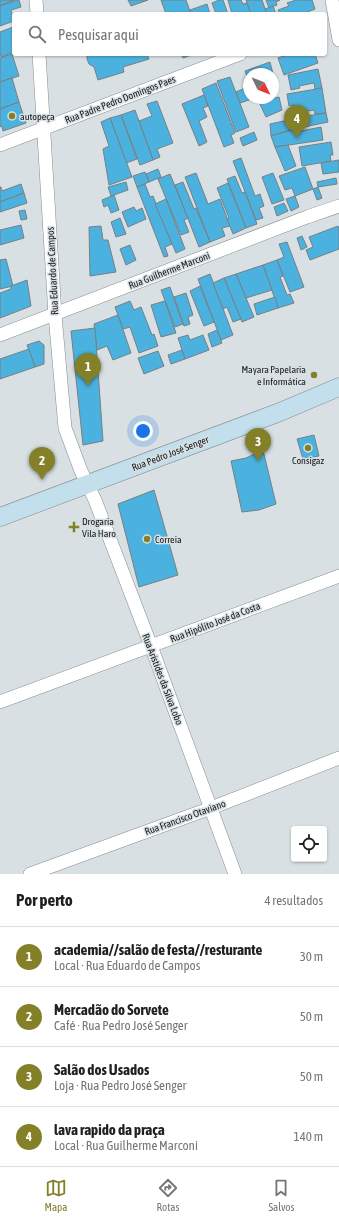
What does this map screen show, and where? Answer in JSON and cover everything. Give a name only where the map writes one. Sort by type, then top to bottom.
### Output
[{"type":"main road","name":"Rua Pedro José Senger","points":[[0,517],[280,412],[339,387]]},
{"type":"street","points":[[36,0],[37,12]]},
{"type":"street","points":[[332,0],[333,19],[339,40]]},
{"type":"street","name":"Rua Eduardo de Campos","points":[[39,56],[55,315],[65,428],[88,484]]},
{"type":"street","name":"Rua Padre Pedro Domingos Paes","points":[[0,145],[235,56]]},
{"type":"street","name":"Rua Guilherme Marconi","points":[[0,335],[339,206]]},
{"type":"street","name":"Rua Aristides da Silva Lobo","points":[[88,484],[151,646],[235,874]]},
{"type":"street","name":"Rua Hipólito José da Costa","points":[[0,702],[339,576]]},
{"type":"street","name":"Rua Francisco Otaviano","points":[[30,874],[211,808],[339,758]]},
{"type":"building","points":[[0,0],[14,0],[0,6]]},
{"type":"building","points":[[19,0],[21,7],[11,10],[12,22],[0,26],[0,6]]},
{"type":"building","points":[[128,0],[148,0],[131,6]]},
{"type":"building","points":[[161,0],[186,0],[190,12],[165,12]]},
{"type":"building","points":[[223,0],[227,12],[215,12],[212,3]]},
{"type":"building","points":[[228,0],[241,0],[243,4],[247,3],[250,12],[231,12]]},
{"type":"building","points":[[246,0],[262,0],[266,12],[250,12]]},
{"type":"building","points":[[266,0],[280,0],[276,2],[277,5],[269,8]]},
{"type":"building","points":[[296,0],[312,0],[315,9],[307,12],[279,12],[278,10],[289,6],[287,3]]},
{"type":"building","points":[[207,4],[209,12],[190,12],[190,10]]},
{"type":"building","points":[[273,6],[275,12],[266,12],[265,9]]},
{"type":"building","points":[[12,27],[12,53],[1,57],[0,52],[0,32]]},
{"type":"building","points":[[12,54],[19,76],[0,82],[0,58]]},
{"type":"building","points":[[87,56],[148,56],[149,59],[123,67],[124,72],[98,80],[94,67],[89,64]]},
{"type":"building","points":[[284,56],[316,56],[318,63],[284,75],[278,58]]},
{"type":"building","points":[[270,62],[272,68],[253,68]]},
{"type":"building","points":[[318,69],[322,88],[315,89],[314,83],[299,86],[300,88],[291,90],[288,75]]},
{"type":"building","points":[[230,77],[249,127],[236,132],[217,81]]},
{"type":"building","points":[[12,78],[19,102],[0,109],[0,82]]},
{"type":"building","points":[[216,83],[235,133],[231,135],[234,143],[224,147],[202,89]]},
{"type":"building","points":[[322,88],[326,113],[315,114],[314,110],[296,113],[295,105],[289,106],[287,94]]},
{"type":"building","points":[[243,89],[243,102],[240,103],[236,92]]},
{"type":"building","points":[[204,95],[208,106],[203,108],[207,117],[199,121],[207,142],[199,146],[182,104]]},
{"type":"building","points":[[279,97],[282,110],[266,117],[260,104],[279,104]]},
{"type":"building","points":[[157,101],[173,143],[157,149],[160,157],[153,160],[139,121],[152,116],[147,104]]},
{"type":"building","name":"autopeça","points":[[19,102],[26,123],[3,131],[2,126],[0,127],[0,109]]},
{"type":"building","points":[[135,110],[153,160],[140,165],[121,115]]},
{"type":"building","points":[[326,113],[328,122],[295,129],[294,118]]},
{"type":"building","points":[[121,115],[137,159],[126,163],[110,118]]},
{"type":"building","points":[[110,118],[132,177],[109,185],[103,149],[109,146],[101,122]]},
{"type":"building","points":[[288,120],[290,130],[271,136],[270,124]]},
{"type":"building","points":[[321,127],[323,140],[275,147],[271,136],[295,129],[296,132]]},
{"type":"building","points":[[254,132],[257,140],[243,146],[240,138]]},
{"type":"building","points":[[331,142],[333,155],[330,155],[331,161],[302,166],[299,147]]},
{"type":"building","points":[[288,145],[296,166],[285,171],[275,147]]},
{"type":"building","points":[[241,158],[255,196],[260,194],[264,206],[259,208],[263,218],[256,220],[233,161]]},
{"type":"building","points":[[339,160],[339,172],[323,174],[321,163]]},
{"type":"building","points":[[305,167],[313,189],[295,196],[292,188],[285,190],[279,176]]},
{"type":"building","points":[[158,169],[161,177],[149,182],[146,174]]},
{"type":"building","points":[[145,172],[149,182],[137,187],[133,176]]},
{"type":"building","points":[[196,173],[208,204],[220,199],[230,226],[222,228],[225,236],[210,242],[185,177]]},
{"type":"building","points":[[273,173],[284,200],[272,204],[262,177]]},
{"type":"building","points":[[170,174],[188,218],[184,220],[189,232],[181,235],[158,179]]},
{"type":"building","points":[[235,176],[242,193],[245,192],[257,224],[246,228],[227,179]]},
{"type":"building","points":[[336,178],[337,184],[318,187],[317,182]]},
{"type":"building","points":[[126,182],[128,190],[111,196],[108,187]]},
{"type":"building","points":[[183,182],[210,242],[199,247],[175,185]]},
{"type":"building","points":[[228,183],[246,228],[233,234],[227,219],[229,218],[217,188]]},
{"type":"building","points":[[21,184],[24,193],[0,202],[0,187],[2,191]]},
{"type":"building","points":[[145,184],[150,197],[153,196],[172,244],[165,247],[168,256],[164,257],[137,187]]},
{"type":"building","points":[[318,187],[322,198],[317,200],[313,189]]},
{"type":"building","points":[[24,193],[27,203],[0,212],[0,202]]},
{"type":"building","points":[[114,195],[119,210],[111,213],[108,205],[104,207],[102,200]]},
{"type":"building","points":[[295,196],[299,207],[291,211],[286,199]]},
{"type":"building","points":[[166,199],[185,249],[176,253],[155,204]]},
{"type":"building","points":[[284,203],[288,211],[277,216],[274,207]]},
{"type":"building","points":[[134,207],[136,211],[142,208],[146,219],[128,227],[122,212]]},
{"type":"building","points":[[25,210],[27,219],[21,220],[19,211]]},
{"type":"building","points":[[120,218],[126,234],[116,237],[111,222]]},
{"type":"building","points":[[21,225],[24,238],[0,245],[0,230]]},
{"type":"building","points":[[101,226],[103,240],[108,240],[116,272],[90,276],[89,227]]},
{"type":"building","points":[[338,226],[339,249],[310,260],[306,250],[313,247],[309,237]]},
{"type":"building","points":[[302,236],[307,247],[301,250],[297,238]]},
{"type":"building","points":[[287,242],[304,287],[290,292],[277,260],[284,257],[279,244]]},
{"type":"building","points":[[130,245],[136,260],[126,265],[120,249]]},
{"type":"building","points":[[6,259],[13,286],[0,289],[0,260]]},
{"type":"building","points":[[277,260],[283,276],[280,277],[287,295],[290,294],[294,303],[278,308],[263,265]]},
{"type":"building","points":[[263,265],[272,290],[246,298],[236,274]]},
{"type":"building","points":[[210,274],[233,335],[221,340],[198,279]]},
{"type":"building","points":[[236,274],[254,317],[242,322],[224,278]]},
{"type":"building","points":[[224,278],[241,319],[233,322],[227,307],[223,309],[213,283]]},
{"type":"building","points":[[27,280],[31,306],[0,318],[0,293],[11,289],[11,286]]},
{"type":"building","points":[[200,286],[214,322],[204,326],[190,291]]},
{"type":"building","points":[[170,287],[183,324],[175,327],[161,290]]},
{"type":"building","points":[[186,293],[193,315],[188,317],[190,324],[184,326],[174,297]]},
{"type":"building","points":[[275,297],[278,308],[257,315],[254,304]]},
{"type":"building","points":[[130,301],[134,310],[141,307],[158,346],[139,353],[130,327],[123,329],[115,307]]},
{"type":"building","points":[[165,301],[176,333],[161,337],[151,305]]},
{"type":"building","points":[[118,315],[131,353],[113,360],[107,346],[97,350],[94,324]]},
{"type":"building","points":[[95,328],[103,441],[83,445],[71,331]]},
{"type":"building","points":[[217,330],[222,343],[212,347],[208,334]]},
{"type":"building","points":[[188,335],[190,340],[203,335],[209,350],[185,359],[178,338]]},
{"type":"building","points":[[39,341],[44,345],[44,364],[35,367],[27,345]]},
{"type":"building","points":[[29,349],[35,367],[0,379],[0,359]]},
{"type":"building","points":[[182,350],[185,359],[171,364],[168,355]]},
{"type":"building","points":[[158,351],[164,366],[144,374],[138,358]]},
{"type":"building","name":"Consigaz","points":[[314,435],[319,456],[303,459],[297,439]]},
{"type":"building","points":[[263,450],[276,504],[259,510],[242,512],[231,461],[246,458]]},
{"type":"building","points":[[154,490],[178,575],[139,587],[118,504]]},
{"type":"place","name":"autopeça","points":[[12,116]]},
{"type":"place","name":"lava rapido da praça","points":[[297,138]]},
{"type":"place","name":"Mayara Papelaria e Informática","points":[[314,375]]},
{"type":"place","name":"academia//salão de festa//resturante","points":[[88,386]]},
{"type":"place","name":"Consigaz","points":[[308,448]]},
{"type":"place","name":"Salão dos Usados","points":[[258,461]]},
{"type":"place","name":"Mercadão do Sorvete","points":[[42,480]]},
{"type":"place","name":"Drogaria Vila Haro","points":[[74,527]]},
{"type":"place","name":"Correia","points":[[147,539]]}]
